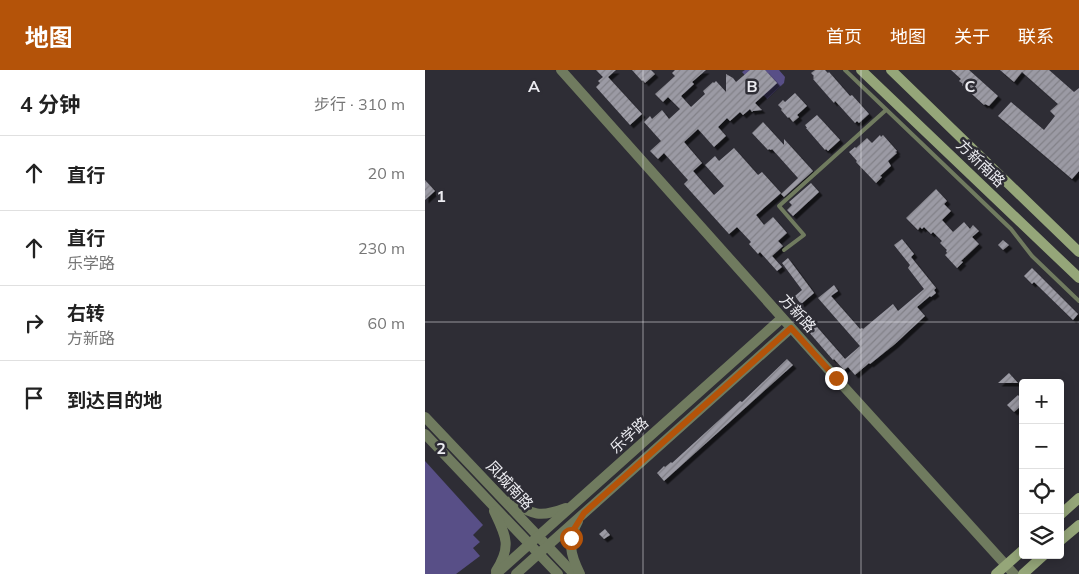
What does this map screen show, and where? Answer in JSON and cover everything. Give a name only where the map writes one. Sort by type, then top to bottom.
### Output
[{"type":"main road","name":"方新南路","points":[[861,70],[1079,278]]},
{"type":"main road","name":"方新南路","points":[[891,70],[1079,252]]},
{"type":"main road","points":[[1061,514],[1079,498]]},
{"type":"main road","points":[[1064,538],[1079,525]]},
{"type":"main road","points":[[996,574],[1019,554]]},
{"type":"main road","points":[[1023,574],[1040,559]]},
{"type":"street","name":"方新路","points":[[561,70],[1014,574]]},
{"type":"street","name":"乐学路","points":[[495,574],[782,318]]},
{"type":"street","name":"乐学路","points":[[516,574],[791,328]]},
{"type":"street","name":"凤城南路","points":[[425,417],[574,574]]},
{"type":"street","name":"凤城南路","points":[[425,434],[558,574]]},
{"type":"street","points":[[497,493],[533,513],[548,514],[576,502]]},
{"type":"street","points":[[489,501],[503,529],[506,547],[495,574]]},
{"type":"street","points":[[580,574],[574,562],[571,547],[574,529],[584,513]]},
{"type":"lane","points":[[845,70],[1011,229],[1032,256],[1079,301]]},
{"type":"lane","points":[[784,250],[804,234],[779,206],[886,110]]},
{"type":"shaded area","points":[[745,70],[779,70],[785,77],[784,83],[767,99],[742,72]]},
{"type":"shaded area","points":[[425,461],[483,525],[473,535],[480,542],[473,548],[480,556],[456,574],[425,574]]},
{"type":"building","points":[[596,70],[616,70],[608,77],[642,114],[630,125],[596,87],[600,83],[598,81],[603,77]]},
{"type":"building","points":[[632,70],[651,70],[655,74],[645,83]]},
{"type":"building","points":[[675,70],[706,70],[692,82],[694,84],[681,96],[691,107],[705,94],[703,91],[713,82],[716,81],[726,92],[726,74],[736,82],[750,70],[765,70],[777,83],[755,103],[762,110],[752,112],[750,109],[743,115],[740,112],[730,121],[727,118],[718,127],[726,136],[714,147],[698,129],[684,142],[702,163],[693,171],[714,195],[724,186],[705,165],[715,156],[719,161],[734,148],[758,175],[762,172],[781,193],[756,215],[764,225],[773,217],[787,233],[778,241],[783,246],[772,256],[782,267],[777,271],[760,252],[758,254],[749,244],[751,242],[737,227],[729,234],[684,184],[688,180],[664,153],[658,159],[650,151],[661,141],[644,122],[650,116],[652,119],[662,110],[669,119],[680,109],[668,97],[663,102],[655,94],[675,76],[672,73]]},
{"type":"building","points":[[815,70],[829,72],[869,114],[859,123],[857,121],[855,123],[813,79],[814,76],[811,73]]},
{"type":"building","points":[[951,70],[969,70],[998,96],[989,106],[984,105],[962,85],[959,81],[961,79]]},
{"type":"building","points":[[1000,70],[1049,70],[1074,92],[1079,88],[1079,171],[1072,179],[998,116],[1011,102],[1044,130],[1055,116],[1050,111],[1058,104],[1022,72],[1014,82]]},
{"type":"building","points":[[795,93],[807,106],[797,115],[799,117],[793,122],[778,105],[783,100],[785,102]]},
{"type":"building","points":[[817,115],[840,140],[828,151],[825,150],[805,125]]},
{"type":"building","points":[[763,122],[784,145],[784,139],[813,171],[784,197],[781,194],[798,178],[772,149],[768,150],[752,133]]},
{"type":"building","points":[[880,135],[881,137],[883,135],[897,153],[888,161],[891,166],[880,176],[882,177],[876,183],[849,152],[867,138],[872,143]]},
{"type":"building","points":[[425,180],[435,191],[425,200]]},
{"type":"building","points":[[811,183],[819,192],[793,216],[787,210],[792,205],[789,202]]},
{"type":"building","points":[[936,189],[947,201],[944,204],[951,211],[942,220],[953,232],[964,222],[970,229],[973,225],[979,231],[972,237],[979,244],[961,261],[963,262],[957,268],[945,255],[947,250],[940,243],[942,241],[933,232],[931,234],[924,227],[922,229],[920,227],[918,230],[906,218]]},
{"type":"building","points":[[902,239],[914,254],[911,257],[936,288],[934,290],[936,293],[917,307],[925,316],[895,344],[855,375],[848,367],[844,370],[833,360],[789,309],[796,303],[845,359],[860,346],[818,298],[834,285],[838,291],[831,296],[860,329],[863,329],[893,304],[898,311],[924,289],[908,268],[910,265],[894,245]]},
{"type":"building","points":[[1003,240],[1009,245],[1003,250],[998,245]]},
{"type":"building","points":[[788,258],[814,293],[801,304],[795,296],[802,290],[782,263]]},
{"type":"building","points":[[1032,268],[1078,314],[1073,320],[1034,282],[1032,284],[1024,276]]},
{"type":"building","points":[[787,359],[793,365],[664,481],[657,473],[664,466],[672,463],[740,401],[742,402]]},
{"type":"building","points":[[1009,373],[1018,383],[998,383]]},
{"type":"building","points":[[1018,395],[1019,396],[1019,408],[1014,412],[1007,405]]},
{"type":"building","points":[[605,529],[610,535],[604,539],[599,534]]},
{"type":"route","points":[[571,538],[584,513],[791,328],[836,378]]}]
